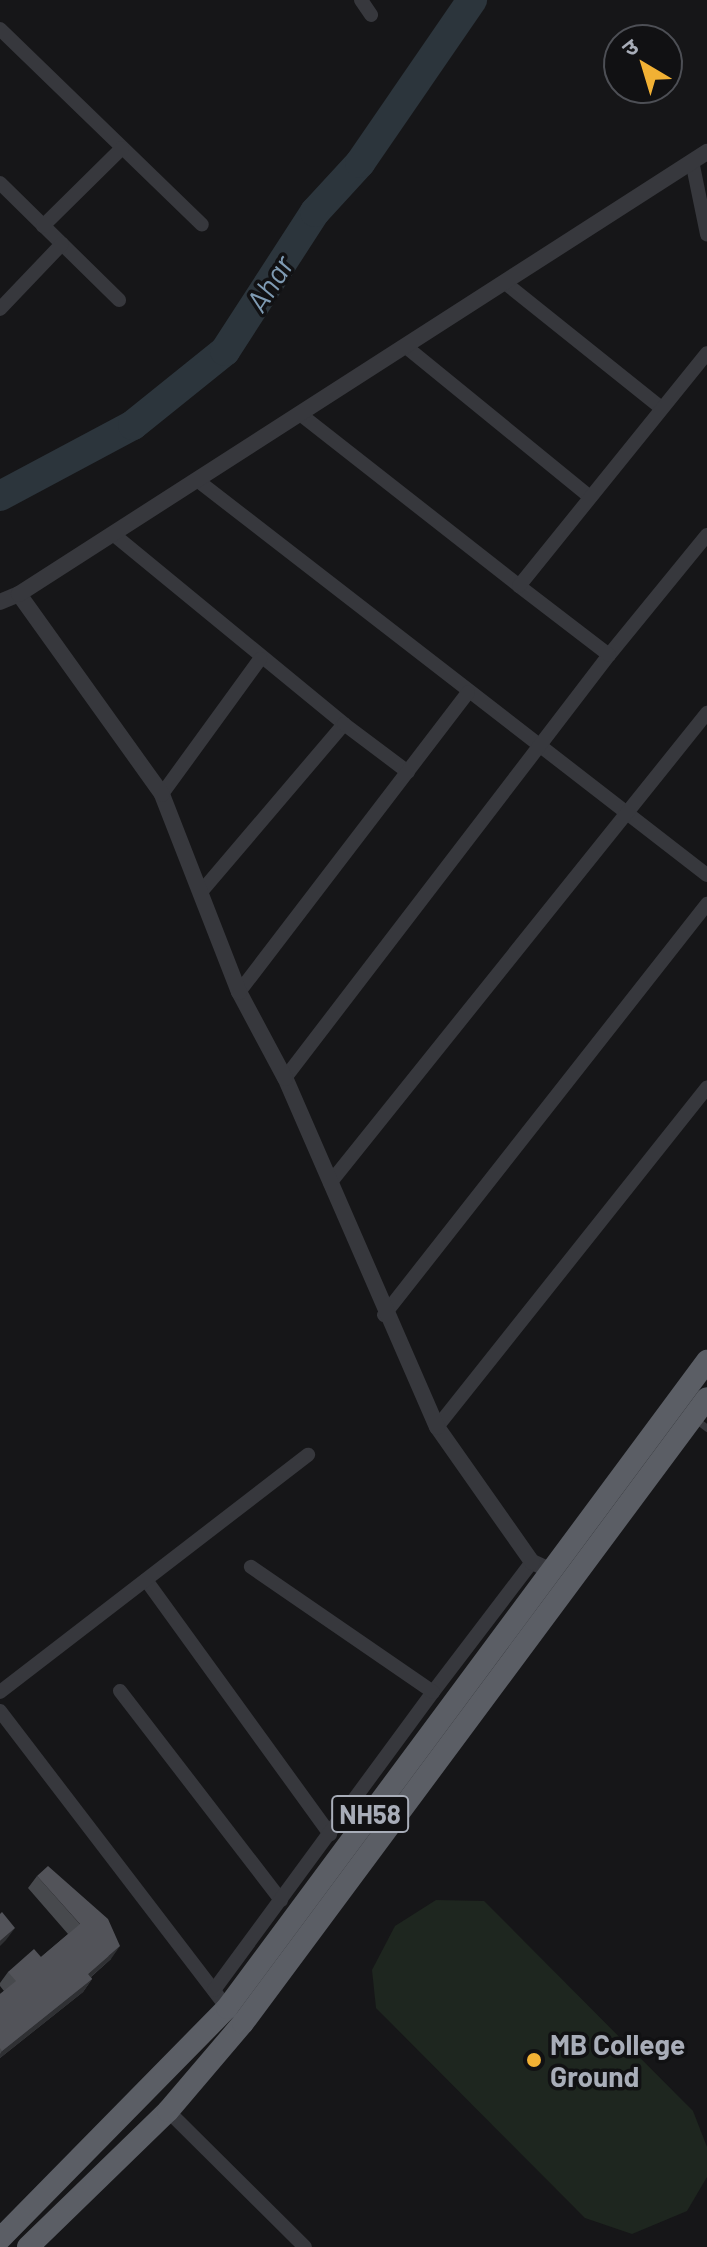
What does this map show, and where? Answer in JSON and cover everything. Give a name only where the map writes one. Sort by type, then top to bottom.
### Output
[{"type":"highway","name":"NH58","points":[[0,2239],[221,1999],[541,1566],[692,1416],[707,1361]]},
{"type":"highway","name":"NH58","points":[[28,2247],[168,2111],[243,2023],[707,1398]]},
{"type":"street","points":[[361,0],[371,15]]},
{"type":"street","points":[[0,29],[202,225]]},
{"type":"street","points":[[43,226],[122,148]]},
{"type":"street","points":[[0,602],[19,594],[707,152]]},
{"type":"street","points":[[692,161],[707,234]]},
{"type":"street","points":[[0,183],[119,300]]},
{"type":"street","points":[[0,309],[62,244]]},
{"type":"street","points":[[504,282],[660,407]]},
{"type":"street","points":[[405,346],[590,497]]},
{"type":"street","points":[[519,586],[660,407],[707,353]]},
{"type":"street","points":[[300,414],[609,655]]},
{"type":"street","points":[[197,480],[468,693],[629,812],[707,875]]},
{"type":"street","points":[[113,534],[260,659],[408,772]]},
{"type":"street","points":[[285,1078],[609,655],[707,535]]},
{"type":"street","points":[[0,1711],[221,1999],[281,1900],[433,1692],[541,1566],[437,1427],[384,1315],[285,1078],[239,992],[162,794],[19,594]]},
{"type":"street","points":[[162,794],[260,659]]},
{"type":"street","points":[[239,992],[468,693]]},
{"type":"street","points":[[330,1183],[707,713]]},
{"type":"street","points":[[200,893],[344,724]]},
{"type":"street","points":[[384,1315],[707,904]]},
{"type":"street","points":[[437,1427],[707,1087]]},
{"type":"street","points":[[0,1692],[308,1455]]},
{"type":"street","points":[[251,1567],[433,1692]]},
{"type":"street","points":[[146,1580],[330,1834]]},
{"type":"street","points":[[120,1691],[281,1900]]},
{"type":"street","points":[[168,2111],[305,2247]]},
{"type":"shaded area","name":"MB College Ground","points":[[436,1900],[484,1901],[693,2111],[707,2147],[707,2177],[687,2211],[632,2234],[585,2218],[376,2008],[372,1970],[395,1926]]},
{"type":"building","points":[[48,1866],[108,1919],[120,1946],[88,1974],[92,1979],[2,2051],[0,1994],[16,1981],[8,1972],[34,1949],[41,1957],[80,1924],[37,1876]]},
{"type":"building","points":[[2,1912],[15,1928],[0,1941],[0,1914]]},
{"type":"waterway","name":"Ahar","points":[[0,496],[133,425],[225,351],[315,212],[360,163],[472,0]]},
{"type":"place","name":"MB College Ground","points":[[534,2060]]}]
